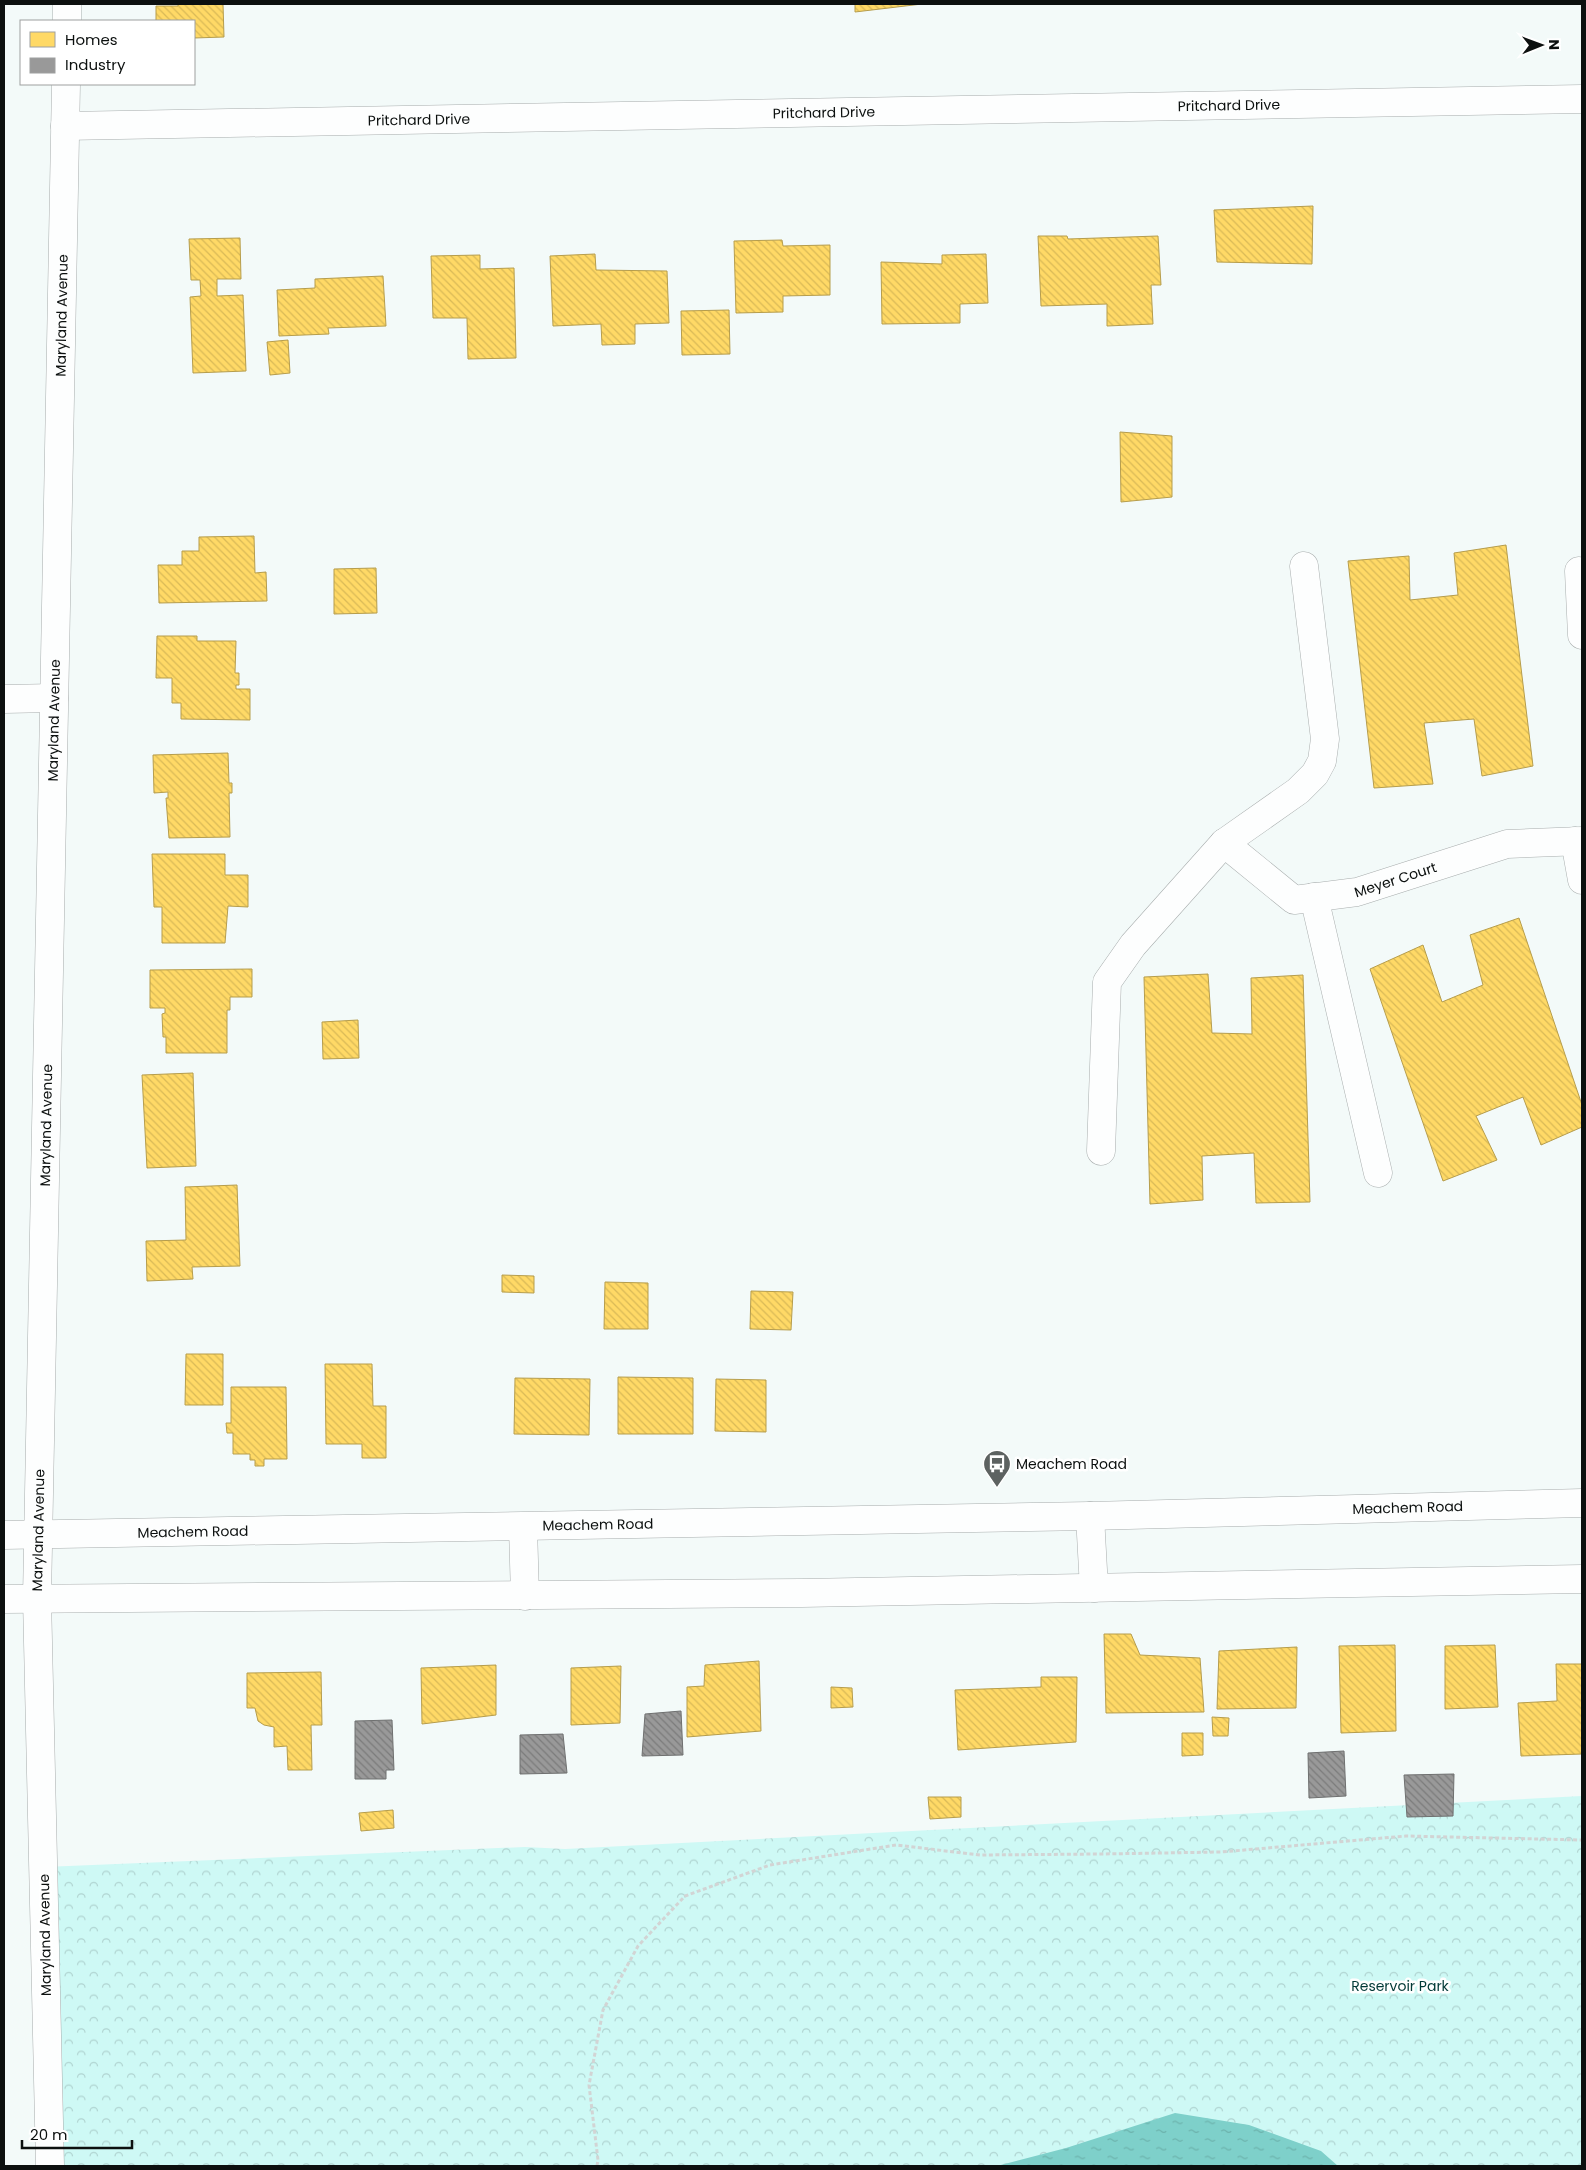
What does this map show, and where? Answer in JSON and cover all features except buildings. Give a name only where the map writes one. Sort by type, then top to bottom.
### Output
[{"type":"street","points":[[67,4],[67,20]]},
{"type":"street","name":"Maryland Avenue","points":[[50,2166],[37,1598],[66,85]]},
{"type":"street","name":"Pritchard Drive","points":[[65,126],[1582,99]]},
{"type":"street","points":[[1101,1151],[1107,982],[1133,945],[1224,843],[1298,791],[1322,762],[1325,739],[1304,566]]},
{"type":"street","points":[[1579,571],[1582,634]]},
{"type":"street","points":[[4,699],[54,698]]},
{"type":"street","points":[[1579,841],[1582,880]]},
{"type":"street","name":"Meyer Court","points":[[1224,843],[1294,900],[1356,892],[1507,844],[1579,841]]},
{"type":"street","points":[[1314,897],[1378,1173]]},
{"type":"street","name":"Meachem Road","points":[[4,1535],[1090,1516],[1582,1503]]},
{"type":"street","points":[[1090,1516],[1094,1588]]},
{"type":"street","points":[[523,1527],[525,1596]]},
{"type":"street","points":[[4,1599],[525,1596],[1582,1579]]},
{"type":"path","points":[[597,2166],[598,2160],[588,2085],[603,2010],[638,1946],[685,1896],[770,1865],[896,1845],[980,1855],[1221,1852],[1406,1836],[1582,1840]]},
{"type":"green space","name":"Reservoir Park","points":[[1582,1796],[1582,2166],[50,2166],[44,1867],[525,1847],[565,1849]]},
{"type":"water","points":[[1175,2113],[1249,2125],[1321,2151],[1338,2166],[997,2166],[1066,2148]]},
{"type":"place","name":"Meachem Road","points":[[997,1488]]}]
